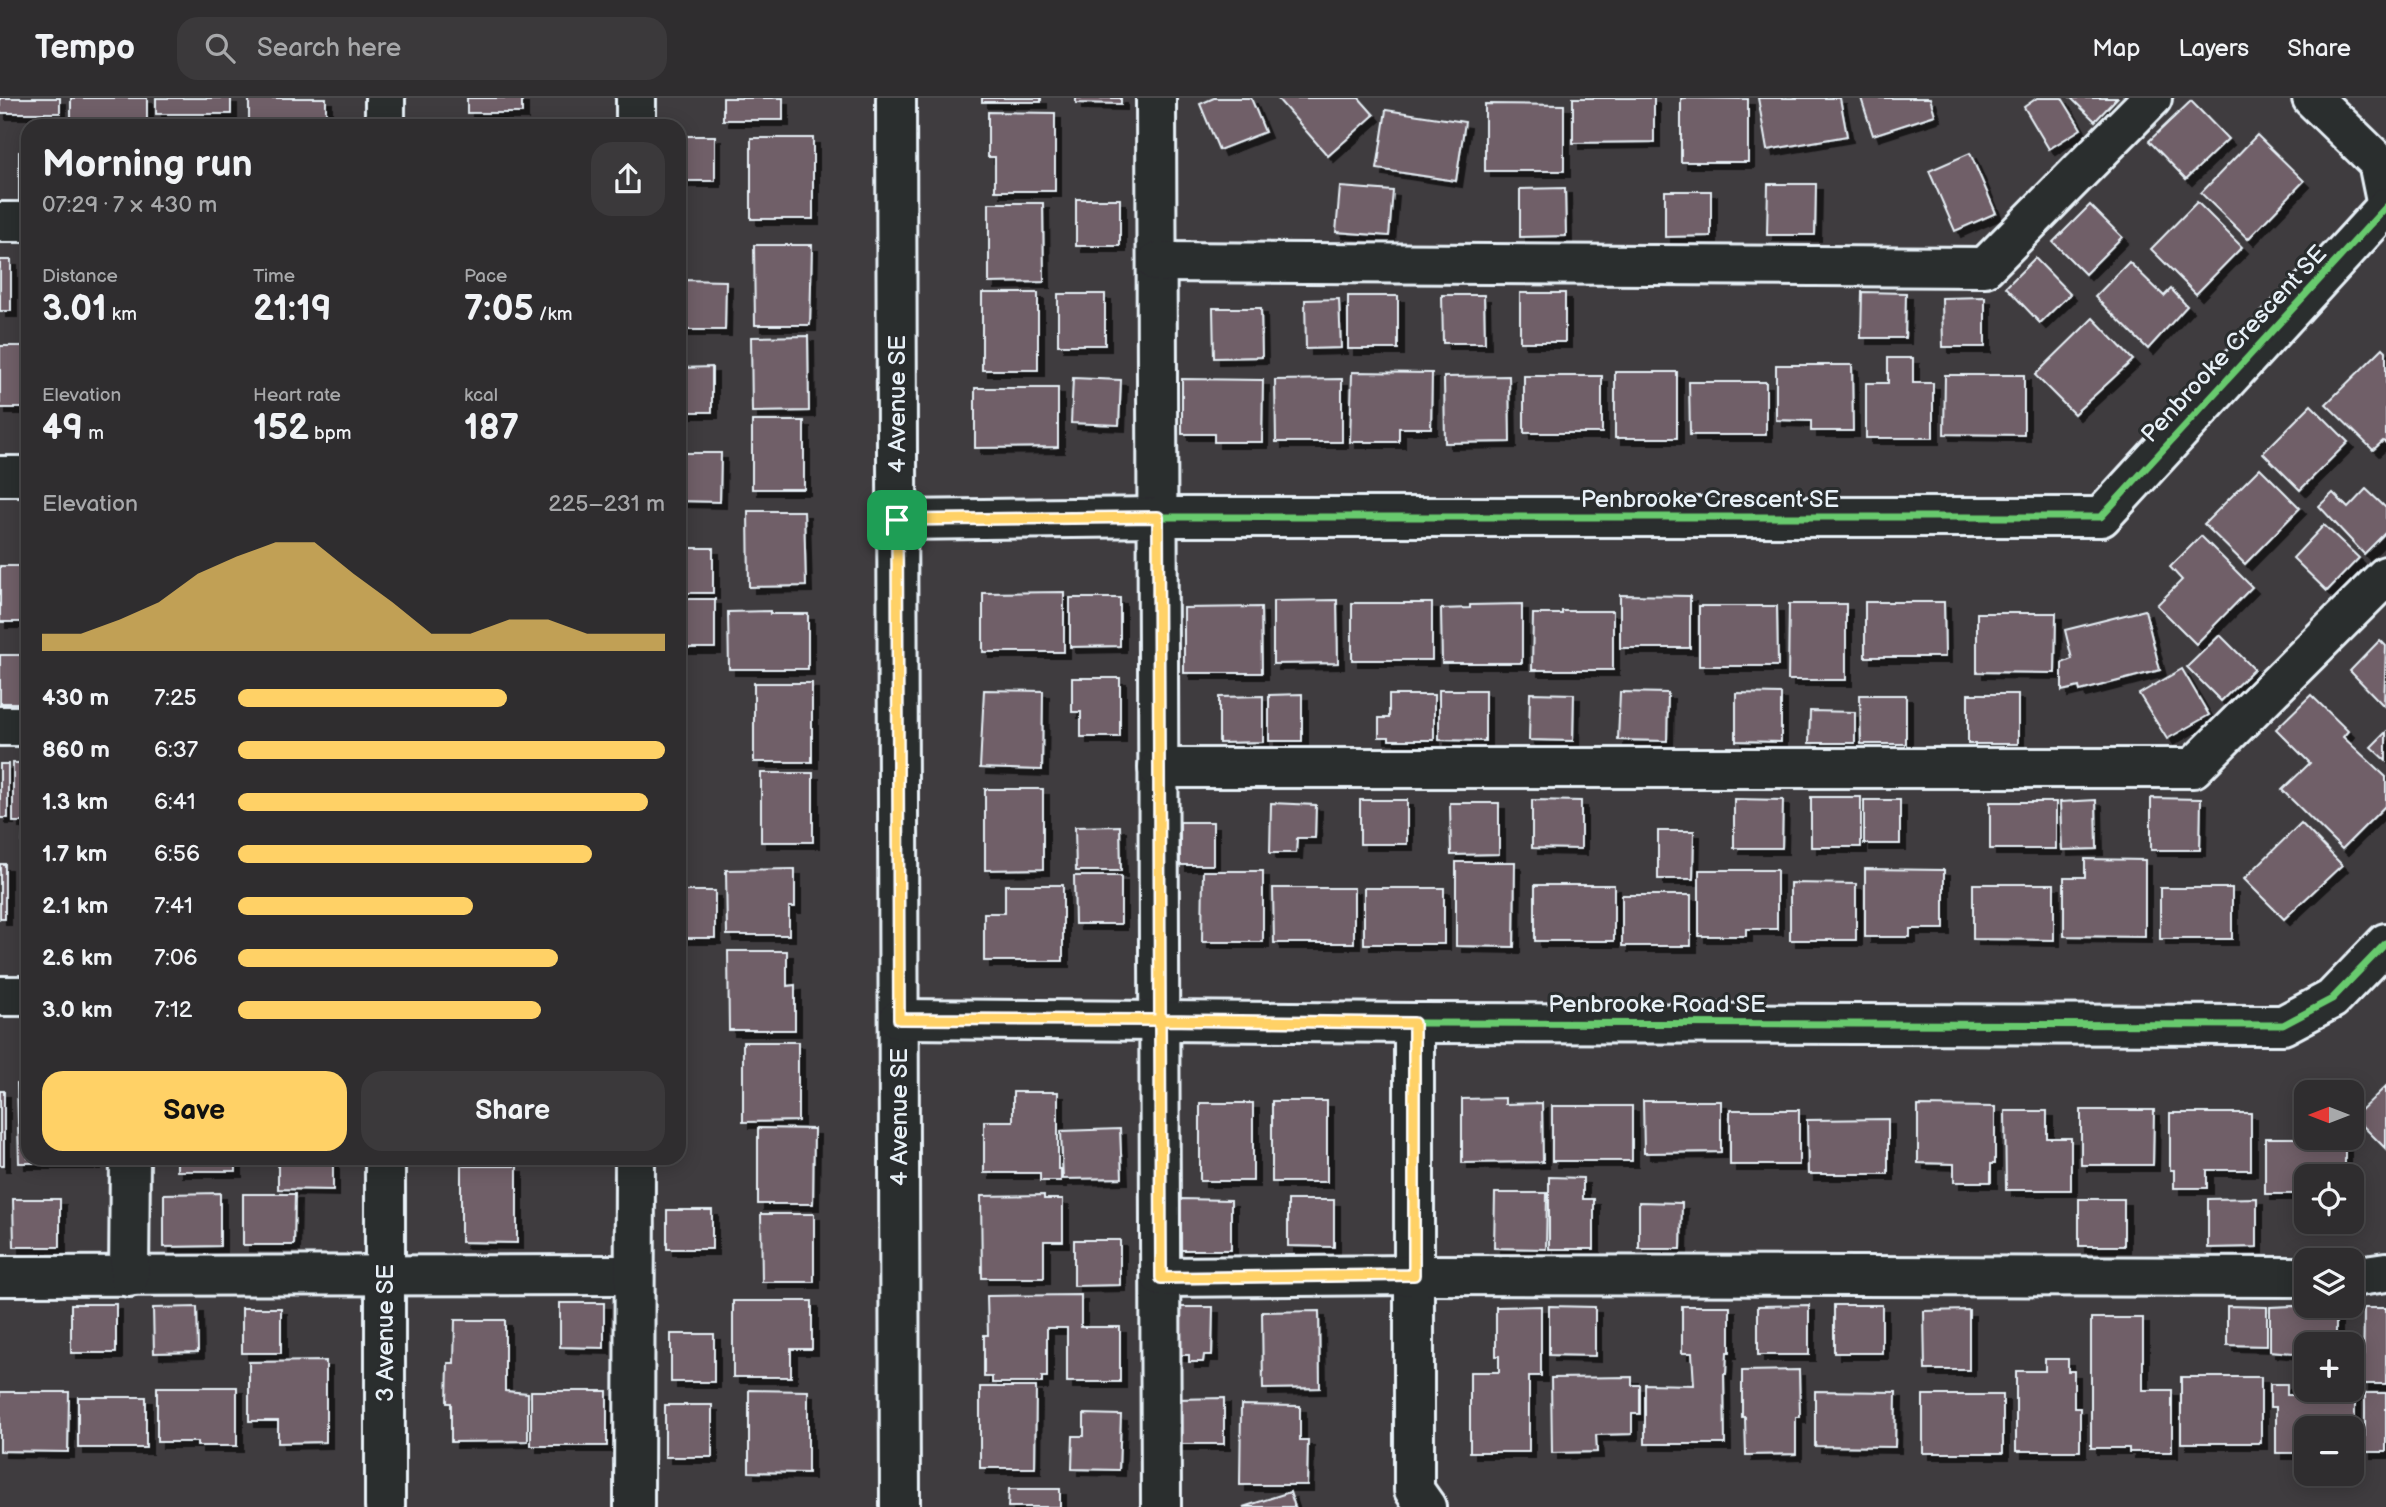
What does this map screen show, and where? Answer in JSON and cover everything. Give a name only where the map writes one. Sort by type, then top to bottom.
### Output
[{"type":"street","points":[[385,98],[385,119]]},
{"type":"street","points":[[636,98],[636,119]]},
{"type":"street","name":"4 Avenue SE","points":[[896,98],[900,1507]]},
{"type":"street","points":[[1156,98],[1161,1507]]},
{"type":"street","points":[[1157,262],[1985,267],[2152,98]]},
{"type":"street","points":[[2312,98],[2378,162],[2386,201]]},
{"type":"street","name":"Penbrooke Crescent SE","points":[[897,520],[1158,517],[2101,517],[2386,207]]},
{"type":"street","points":[[0,222],[21,222]]},
{"type":"street","points":[[0,476],[21,476]]},
{"type":"street","points":[[1158,768],[2193,768],[2386,576]]},
{"type":"street","points":[[0,726],[21,726]]},
{"type":"street","name":"Penbrooke Road SE","points":[[899,1019],[2283,1025],[2332,999],[2386,943]]},
{"type":"street","points":[[0,996],[21,996]]},
{"type":"street","points":[[1414,1023],[1414,1490],[1426,1507]]},
{"type":"street","points":[[129,1277],[130,1165]]},
{"type":"street","name":"3 Avenue SE","points":[[385,1165],[385,1507]]},
{"type":"street","points":[[634,1507],[635,1165]]},
{"type":"street","points":[[2364,1276],[2386,1272]]},
{"type":"street","points":[[0,1276],[635,1275]]},
{"type":"street","points":[[1161,1278],[1414,1275],[2294,1277]]},
{"type":"building","points":[[0,98],[60,98],[60,113],[0,113]]},
{"type":"building","points":[[71,98],[147,98],[147,119],[71,119]]},
{"type":"building","points":[[156,98],[231,98],[231,114],[156,114]]},
{"type":"building","points":[[249,98],[326,98],[326,119],[249,119]]},
{"type":"building","points":[[467,98],[522,98],[522,113],[467,113]]},
{"type":"building","points":[[723,98],[783,98],[783,120],[723,120]]},
{"type":"building","points":[[982,98],[1041,98],[1041,102],[982,102]]},
{"type":"building","points":[[1076,98],[1121,98],[1121,104],[1076,103]]},
{"type":"building","points":[[1214,98],[1251,98],[1265,132],[1219,150],[1200,104]]},
{"type":"building","points":[[1277,98],[1359,98],[1374,115],[1328,156]]},
{"type":"building","points":[[1573,98],[1654,98],[1654,142],[1573,143]]},
{"type":"building","points":[[1681,98],[1748,99],[1748,162],[1681,162]]},
{"type":"building","points":[[1758,98],[1840,98],[1847,136],[1767,150]]},
{"type":"building","points":[[1861,98],[1930,98],[1935,115],[1873,135]]},
{"type":"building","points":[[2037,98],[2062,98],[2081,129],[2049,149],[2024,107]]},
{"type":"building","points":[[2071,98],[2117,98],[2095,121]]},
{"type":"building","points":[[2191,101],[2228,139],[2186,179],[2149,141]]},
{"type":"building","points":[[1485,104],[1564,105],[1564,171],[1485,171]]},
{"type":"building","points":[[1386,110],[1465,122],[1456,181],[1377,169]]},
{"type":"building","points":[[988,112],[1055,113],[1055,191],[995,191],[995,157],[988,157]]},
{"type":"building","points":[[2257,135],[2304,181],[2248,239],[2201,193]]},
{"type":"building","points":[[686,136],[715,136],[715,181],[686,181]]},
{"type":"building","points":[[751,138],[813,138],[813,219],[751,219]]},
{"type":"building","points":[[19,152],[21,152],[21,201]]},
{"type":"building","points":[[1970,153],[1996,213],[1955,231],[1929,171]]},
{"type":"building","points":[[1768,184],[1816,184],[1815,235],[1767,235]]},
{"type":"building","points":[[1340,187],[1393,191],[1389,236],[1336,232]]},
{"type":"building","points":[[1565,188],[1566,236],[1520,237],[1520,189]]},
{"type":"building","points":[[1665,191],[1711,191],[1711,236],[1665,237]]},
{"type":"building","points":[[1076,199],[1120,199],[1120,246],[1076,246]]},
{"type":"building","points":[[2197,202],[2242,247],[2196,294],[2151,249]]},
{"type":"building","points":[[989,203],[1043,203],[1044,282],[989,283]]},
{"type":"building","points":[[2090,205],[2122,237],[2085,274],[2053,242]]},
{"type":"building","points":[[754,245],[812,245],[810,325],[755,325]]},
{"type":"building","points":[[2035,258],[2070,294],[2040,323],[2006,287]]},
{"type":"building","points":[[0,260],[11,260],[11,311],[0,311]]},
{"type":"building","points":[[2129,262],[2164,296],[2171,289],[2187,306],[2148,349],[2095,297]]},
{"type":"building","points":[[686,280],[726,281],[725,330],[686,330]]},
{"type":"building","points":[[1862,292],[1906,293],[1905,338],[1861,338]]},
{"type":"building","points":[[982,293],[1038,293],[1038,370],[982,370]]},
{"type":"building","points":[[1520,293],[1565,293],[1565,342],[1520,342]]},
{"type":"building","points":[[1058,294],[1105,294],[1105,345],[1058,345]]},
{"type":"building","points":[[1442,295],[1484,295],[1485,343],[1443,343]]},
{"type":"building","points":[[1348,296],[1398,296],[1398,349],[1348,349]]},
{"type":"building","points":[[1985,297],[1985,347],[1943,347],[1942,298]]},
{"type":"building","points":[[1339,299],[1341,348],[1306,349],[1305,300]]},
{"type":"building","points":[[1213,308],[1261,308],[1262,357],[1214,358]]},
{"type":"building","points":[[2093,318],[2133,360],[2074,414],[2035,375]]},
{"type":"building","points":[[808,336],[809,411],[752,412],[751,337]]},
{"type":"building","points":[[0,346],[21,346],[21,408],[0,408]]},
{"type":"building","points":[[2383,348],[2386,351],[2386,443],[2383,441],[2373,450],[2326,404]]},
{"type":"building","points":[[1888,358],[1913,358],[1913,383],[1933,383],[1933,438],[1866,438],[1866,383],[1888,383]]},
{"type":"building","points":[[1776,365],[1852,365],[1853,431],[1811,431],[1811,421],[1776,420]]},
{"type":"building","points":[[712,367],[712,412],[686,412],[686,368]]},
{"type":"building","points":[[1352,372],[1432,373],[1431,428],[1399,428],[1399,442],[1350,442]]},
{"type":"building","points":[[1615,372],[1677,372],[1677,438],[1615,438]]},
{"type":"building","points":[[1945,375],[2024,375],[2024,435],[1944,434]]},
{"type":"building","points":[[1509,376],[1510,442],[1445,443],[1444,377]]},
{"type":"building","points":[[1524,376],[1602,376],[1602,433],[1524,433]]},
{"type":"building","points":[[1073,378],[1121,380],[1119,425],[1071,423]]},
{"type":"building","points":[[1182,379],[1263,380],[1262,442],[1214,442],[1214,434],[1182,434]]},
{"type":"building","points":[[1342,379],[1342,442],[1276,442],[1275,380]]},
{"type":"building","points":[[1689,382],[1766,382],[1766,435],[1690,435]]},
{"type":"building","points":[[975,388],[1058,388],[1058,447],[975,448]]},
{"type":"building","points":[[2311,405],[2348,442],[2300,490],[2263,453]]},
{"type":"building","points":[[752,421],[804,421],[804,489],[752,489]]},
{"type":"building","points":[[686,453],[721,453],[720,502],[686,501]]},
{"type":"building","points":[[2260,468],[2300,508],[2245,564],[2204,524]]},
{"type":"building","points":[[2366,489],[2386,508],[2386,532],[2364,554],[2319,506],[2333,493],[2348,508]]},
{"type":"building","points":[[748,511],[804,511],[806,586],[749,587]]},
{"type":"building","points":[[2324,525],[2359,558],[2327,591],[2293,558]]},
{"type":"building","points":[[2201,536],[2252,587],[2196,644],[2157,605],[2182,580],[2170,567]]},
{"type":"building","points":[[686,548],[713,548],[713,593],[686,593]]},
{"type":"building","points":[[0,566],[21,566],[21,622],[0,622]]},
{"type":"building","points":[[1064,592],[1064,652],[983,652],[983,593]]},
{"type":"building","points":[[1620,595],[1690,596],[1690,648],[1620,648]]},
{"type":"building","points":[[1070,598],[1120,598],[1120,646],[1070,647]]},
{"type":"building","points":[[686,599],[715,599],[715,648],[686,648]]},
{"type":"building","points":[[1337,600],[1338,663],[1273,664],[1273,601]]},
{"type":"building","points":[[1865,602],[1944,602],[1945,657],[1865,657]]},
{"type":"building","points":[[1352,603],[1432,603],[1432,660],[1352,660]]},
{"type":"building","points":[[1522,604],[1522,663],[1442,663],[1441,609],[1470,608],[1470,605]]},
{"type":"building","points":[[1789,604],[1846,604],[1846,680],[1788,680]]},
{"type":"building","points":[[1699,606],[1777,606],[1778,666],[1699,666]]},
{"type":"building","points":[[1261,607],[1262,673],[1184,673],[1184,608]]},
{"type":"building","points":[[2145,610],[2160,670],[2080,691],[2079,687],[2062,691],[2062,663],[2072,659],[2065,630]]},
{"type":"building","points":[[770,611],[770,614],[808,614],[808,669],[729,669],[728,612]]},
{"type":"building","points":[[1562,611],[1613,611],[1613,670],[1532,670],[1533,614],[1562,614]]},
{"type":"building","points":[[1977,613],[2056,613],[2055,673],[1977,672]]},
{"type":"building","points":[[2220,635],[2254,669],[2221,701],[2187,667]]},
{"type":"building","points":[[2380,640],[2386,646],[2384,706],[2350,671]]},
{"type":"building","points":[[0,655],[21,655],[21,703],[0,703]]},
{"type":"building","points":[[2182,669],[2209,715],[2167,739],[2139,694]]},
{"type":"building","points":[[1072,678],[1120,678],[1120,737],[1081,737],[1081,712],[1072,712]]},
{"type":"building","points":[[754,683],[812,683],[812,762],[754,762]]},
{"type":"building","points":[[984,690],[1043,691],[1042,770],[980,768]]},
{"type":"building","points":[[1439,690],[1485,690],[1485,741],[1439,740]]},
{"type":"building","points":[[1620,692],[1668,693],[1667,741],[1618,740]]},
{"type":"building","points":[[1530,693],[1574,694],[1573,741],[1529,740]]},
{"type":"building","points":[[1736,693],[1781,694],[1781,742],[1736,741]]},
{"type":"building","points":[[1302,694],[1302,741],[1269,741],[1269,695]]},
{"type":"building","points":[[1968,694],[2018,694],[2018,744],[1968,744]]},
{"type":"building","points":[[1389,695],[1434,695],[1434,740],[1389,740],[1389,737],[1379,737],[1379,718],[1389,718]]},
{"type":"building","points":[[1860,695],[1906,695],[1906,744],[1861,744]]},
{"type":"building","points":[[2311,695],[2348,731],[2343,737],[2386,777],[2386,805],[2342,849],[2282,790],[2310,763],[2276,729]]},
{"type":"building","points":[[1263,696],[1263,742],[1219,743],[1219,697]]},
{"type":"building","points":[[1810,711],[1855,712],[1855,743],[1809,743]]},
{"type":"building","points":[[2386,732],[2386,761],[2371,747]]},
{"type":"building","points":[[13,763],[21,763],[21,822],[13,822]]},
{"type":"building","points":[[0,764],[8,764],[8,818],[0,818]]},
{"type":"building","points":[[761,773],[813,773],[813,842],[761,842]]},
{"type":"building","points":[[985,789],[1043,789],[1043,869],[985,870]]},
{"type":"building","points":[[1811,797],[1861,797],[1861,847],[1811,847]]},
{"type":"building","points":[[2151,798],[2201,799],[2200,850],[2151,850]]},
{"type":"building","points":[[1734,799],[1783,800],[1782,848],[1734,848]]},
{"type":"building","points":[[1360,800],[1407,800],[1407,844],[1360,844]]},
{"type":"building","points":[[1532,800],[1581,801],[1581,849],[1532,848]]},
{"type":"building","points":[[1864,800],[1900,800],[1900,844],[1864,844]]},
{"type":"building","points":[[2096,800],[2097,849],[2062,850],[2060,802]]},
{"type":"building","points":[[1990,802],[2056,802],[2056,849],[1990,849]]},
{"type":"building","points":[[1271,803],[1316,805],[1315,838],[1297,838],[1296,853],[1270,853]]},
{"type":"building","points":[[1450,803],[1499,803],[1499,854],[1451,855]]},
{"type":"building","points":[[1180,822],[1213,822],[1213,865],[1180,865]]},
{"type":"building","points":[[2301,823],[2342,865],[2284,919],[2244,879]]},
{"type":"building","points":[[1120,826],[1121,871],[1076,871],[1075,827]]},
{"type":"building","points":[[1658,831],[1694,831],[1693,879],[1658,879]]},
{"type":"building","points":[[2085,859],[2145,860],[2145,937],[2064,936],[2064,877],[2085,877]]},
{"type":"building","points":[[1456,862],[1515,862],[1514,947],[1456,946]]},
{"type":"building","points":[[0,864],[5,864],[5,919],[0,919]]},
{"type":"building","points":[[795,869],[795,907],[789,907],[789,935],[727,935],[726,870]]},
{"type":"building","points":[[1865,869],[1944,870],[1944,929],[1910,929],[1910,937],[1865,937]]},
{"type":"building","points":[[1699,870],[1777,870],[1777,929],[1746,929],[1746,936],[1699,936]]},
{"type":"building","points":[[1203,871],[1263,871],[1263,942],[1202,942]]},
{"type":"building","points":[[1074,876],[1121,876],[1121,924],[1075,924]]},
{"type":"building","points":[[1790,883],[1856,884],[1856,940],[1790,940]]},
{"type":"building","points":[[1973,884],[2054,884],[2054,940],[1973,939]]},
{"type":"building","points":[[1005,885],[1063,885],[1063,961],[984,961],[984,913],[1005,913]]},
{"type":"building","points":[[1535,885],[1614,885],[1614,941],[1535,941]]},
{"type":"building","points":[[1273,888],[1354,888],[1354,943],[1274,943]]},
{"type":"building","points":[[1364,888],[1444,888],[1444,944],[1364,944]]},
{"type":"building","points":[[2160,888],[2232,888],[2232,939],[2160,939]]},
{"type":"building","points":[[686,891],[715,891],[715,938],[686,938]]},
{"type":"building","points":[[1622,895],[1691,895],[1691,946],[1622,946]]},
{"type":"building","points":[[728,951],[787,951],[787,986],[795,985],[795,1030],[729,1030]]},
{"type":"building","points":[[743,1042],[798,1042],[798,1121],[743,1122]]},
{"type":"building","points":[[17,1084],[21,1084],[21,1163]]},
{"type":"building","points":[[2386,1086],[2386,1149],[2364,1127],[2364,1107]]},
{"type":"building","points":[[0,1091],[4,1091],[4,1165],[0,1165]]},
{"type":"building","points":[[1013,1092],[1058,1092],[1058,1169],[1061,1169],[1061,1181],[1040,1181],[1040,1173],[984,1173],[984,1121],[1013,1121]]},
{"type":"building","points":[[1505,1098],[1505,1104],[1542,1103],[1543,1162],[1462,1163],[1462,1099]]},
{"type":"building","points":[[1272,1101],[1327,1101],[1327,1182],[1272,1182]]},
{"type":"building","points":[[1643,1101],[1721,1101],[1721,1152],[1644,1153]]},
{"type":"building","points":[[1200,1103],[1253,1103],[1253,1181],[1200,1181]]},
{"type":"building","points":[[1552,1106],[1632,1106],[1632,1161],[1552,1161]]},
{"type":"building","points":[[1918,1106],[1995,1107],[1995,1164],[1991,1164],[1991,1182],[1954,1182],[1954,1164],[1918,1163]]},
{"type":"building","points":[[1730,1110],[1799,1110],[1799,1165],[1730,1165]]},
{"type":"building","points":[[2081,1110],[2154,1110],[2153,1165],[2081,1165]]},
{"type":"building","points":[[2005,1111],[2047,1111],[2047,1138],[2071,1138],[2071,1190],[2006,1190]]},
{"type":"building","points":[[2170,1113],[2251,1113],[2251,1170],[2207,1170],[2207,1188],[2174,1188],[2174,1170],[2170,1170]]},
{"type":"building","points":[[1888,1119],[1888,1174],[1808,1174],[1807,1120]]},
{"type":"building","points":[[758,1128],[814,1129],[813,1204],[758,1204]]},
{"type":"building","points":[[1120,1129],[1122,1178],[1063,1179],[1061,1131]]},
{"type":"building","points":[[2265,1138],[2294,1138],[2294,1150],[2345,1150],[2345,1164],[2294,1164],[2294,1194],[2265,1194]]},
{"type":"building","points":[[177,1165],[236,1165],[236,1171],[177,1171]]},
{"type":"building","points":[[278,1165],[333,1165],[333,1190],[278,1189]]},
{"type":"building","points":[[461,1166],[517,1166],[517,1243],[461,1242]]},
{"type":"building","points":[[1549,1177],[1583,1178],[1583,1199],[1594,1199],[1594,1249],[1549,1249]]},
{"type":"building","points":[[220,1193],[220,1246],[164,1247],[164,1194]]},
{"type":"building","points":[[1495,1193],[1547,1193],[1546,1249],[1494,1248]]},
{"type":"building","points":[[243,1194],[295,1194],[294,1245],[243,1245]]},
{"type":"building","points":[[1044,1195],[1044,1199],[1063,1199],[1063,1241],[1044,1241],[1044,1278],[982,1278],[981,1196]]},
{"type":"building","points":[[2257,1198],[2257,1247],[2208,1248],[2208,1199]]},
{"type":"building","points":[[13,1199],[60,1199],[60,1247],[14,1247]]},
{"type":"building","points":[[1180,1199],[1231,1200],[1231,1250],[1179,1250]]},
{"type":"building","points":[[2079,1199],[2124,1199],[2124,1246],[2079,1246]]},
{"type":"building","points":[[1288,1200],[1334,1200],[1334,1247],[1288,1246]]},
{"type":"building","points":[[1639,1202],[1682,1203],[1681,1249],[1639,1249]]},
{"type":"building","points":[[667,1210],[712,1210],[712,1249],[667,1249]]},
{"type":"building","points":[[761,1214],[814,1214],[814,1282],[762,1282]]},
{"type":"building","points":[[1074,1240],[1120,1240],[1120,1285],[1074,1286]]},
{"type":"building","points":[[1081,1295],[1081,1327],[1120,1327],[1120,1382],[1067,1382],[1067,1328],[1047,1328],[1047,1377],[1042,1377],[1042,1383],[992,1383],[992,1377],[984,1377],[984,1335],[988,1335],[987,1296]]},
{"type":"building","points":[[733,1301],[812,1301],[812,1349],[791,1349],[791,1377],[733,1377]]},
{"type":"building","points":[[560,1303],[604,1303],[604,1348],[560,1347]]},
{"type":"building","points":[[71,1304],[116,1304],[116,1353],[71,1353]]},
{"type":"building","points":[[1809,1305],[1809,1355],[1758,1355],[1758,1306]]},
{"type":"building","points":[[1834,1305],[1882,1305],[1882,1353],[1834,1353]]},
{"type":"building","points":[[1541,1306],[1541,1376],[1529,1376],[1529,1452],[1470,1452],[1470,1372],[1499,1372],[1499,1356],[1496,1356],[1496,1307]]},
{"type":"building","points":[[1549,1306],[1595,1307],[1595,1356],[1549,1355]]},
{"type":"building","points":[[1682,1306],[1730,1306],[1730,1352],[1727,1352],[1724,1374],[1725,1444],[1645,1444],[1645,1384],[1694,1385],[1692,1353],[1682,1353]]},
{"type":"building","points":[[2227,1306],[2267,1307],[2267,1346],[2227,1345]]},
{"type":"building","points":[[2294,1306],[2294,1318],[2336,1318],[2336,1332],[2294,1332],[2294,1353],[2270,1351],[2270,1307]]},
{"type":"building","points":[[197,1307],[198,1352],[154,1353],[153,1308]]},
{"type":"building","points":[[1178,1307],[1213,1307],[1212,1355],[1204,1355],[1203,1362],[1189,1362],[1189,1355],[1177,1355]]},
{"type":"building","points":[[242,1308],[281,1308],[281,1353],[242,1353]]},
{"type":"building","points":[[2364,1308],[2386,1308],[2386,1384],[2364,1384]]},
{"type":"building","points":[[1969,1310],[1969,1370],[1925,1370],[1924,1311]]},
{"type":"building","points":[[1319,1311],[1320,1388],[1263,1389],[1262,1312]]},
{"type":"building","points":[[2091,1318],[2143,1318],[2143,1390],[2172,1390],[2172,1452],[2129,1452],[2129,1448],[2091,1448]]},
{"type":"building","points":[[455,1320],[505,1320],[505,1391],[528,1393],[528,1441],[451,1442],[451,1403],[447,1403],[448,1363],[454,1363]]},
{"type":"building","points":[[671,1334],[714,1334],[714,1382],[671,1382]]},
{"type":"building","points":[[2045,1359],[2068,1359],[2068,1371],[2074,1371],[2074,1408],[2080,1408],[2080,1451],[2016,1451],[2016,1371],[2045,1371]]},
{"type":"building","points":[[326,1361],[326,1442],[278,1443],[278,1421],[249,1421],[249,1362]]},
{"type":"building","points":[[1799,1370],[1800,1417],[1796,1417],[1796,1454],[1746,1455],[1745,1417],[1742,1417],[1742,1371]]},
{"type":"building","points":[[1632,1377],[1632,1385],[1640,1385],[1640,1414],[1632,1414],[1632,1434],[1596,1435],[1597,1452],[1552,1453],[1551,1378]]},
{"type":"building","points":[[2181,1377],[2261,1377],[2261,1443],[2181,1443]]},
{"type":"building","points":[[2270,1384],[2287,1384],[2287,1395],[2294,1395],[2294,1402],[2355,1402],[2355,1416],[2294,1416],[2294,1453],[2276,1453],[2276,1407],[2270,1407]]},
{"type":"building","points":[[157,1387],[237,1387],[237,1446],[157,1442]]},
{"type":"building","points":[[980,1387],[1036,1387],[1035,1468],[980,1468]]},
{"type":"building","points":[[749,1390],[808,1391],[808,1473],[749,1472]]},
{"type":"building","points":[[531,1391],[607,1391],[607,1446],[531,1446]]},
{"type":"building","points":[[1815,1391],[1896,1392],[1895,1447],[1815,1446]]},
{"type":"building","points":[[0,1392],[69,1392],[68,1452],[0,1451]]},
{"type":"building","points":[[2365,1393],[2386,1393],[2386,1452],[2365,1452]]},
{"type":"building","points":[[1923,1395],[2003,1395],[2003,1453],[1923,1453]]},
{"type":"building","points":[[78,1397],[146,1397],[146,1448],[78,1448]]},
{"type":"building","points":[[1224,1398],[1224,1444],[1176,1444],[1176,1399]]},
{"type":"building","points":[[665,1405],[712,1405],[712,1457],[665,1457]]},
{"type":"building","points":[[1241,1405],[1300,1406],[1300,1440],[1308,1440],[1307,1485],[1240,1485]]},
{"type":"building","points":[[1084,1414],[1121,1415],[1119,1470],[1072,1469],[1073,1436],[1084,1436]]},
{"type":"building","points":[[1009,1489],[1060,1489],[1060,1507],[1008,1507]]},
{"type":"building","points":[[1290,1492],[1295,1507],[1243,1507]]},
{"type":"cycle path","points":[[897,520],[1158,517],[2101,517],[2386,207]]},
{"type":"cycle path","points":[[899,1019],[2283,1025],[2332,999],[2386,943]]},
{"type":"route","points":[[897,520],[899,1019],[1160,1020],[1161,1278],[1414,1275],[1414,1023],[1160,1020],[1158,517],[897,520]]}]
